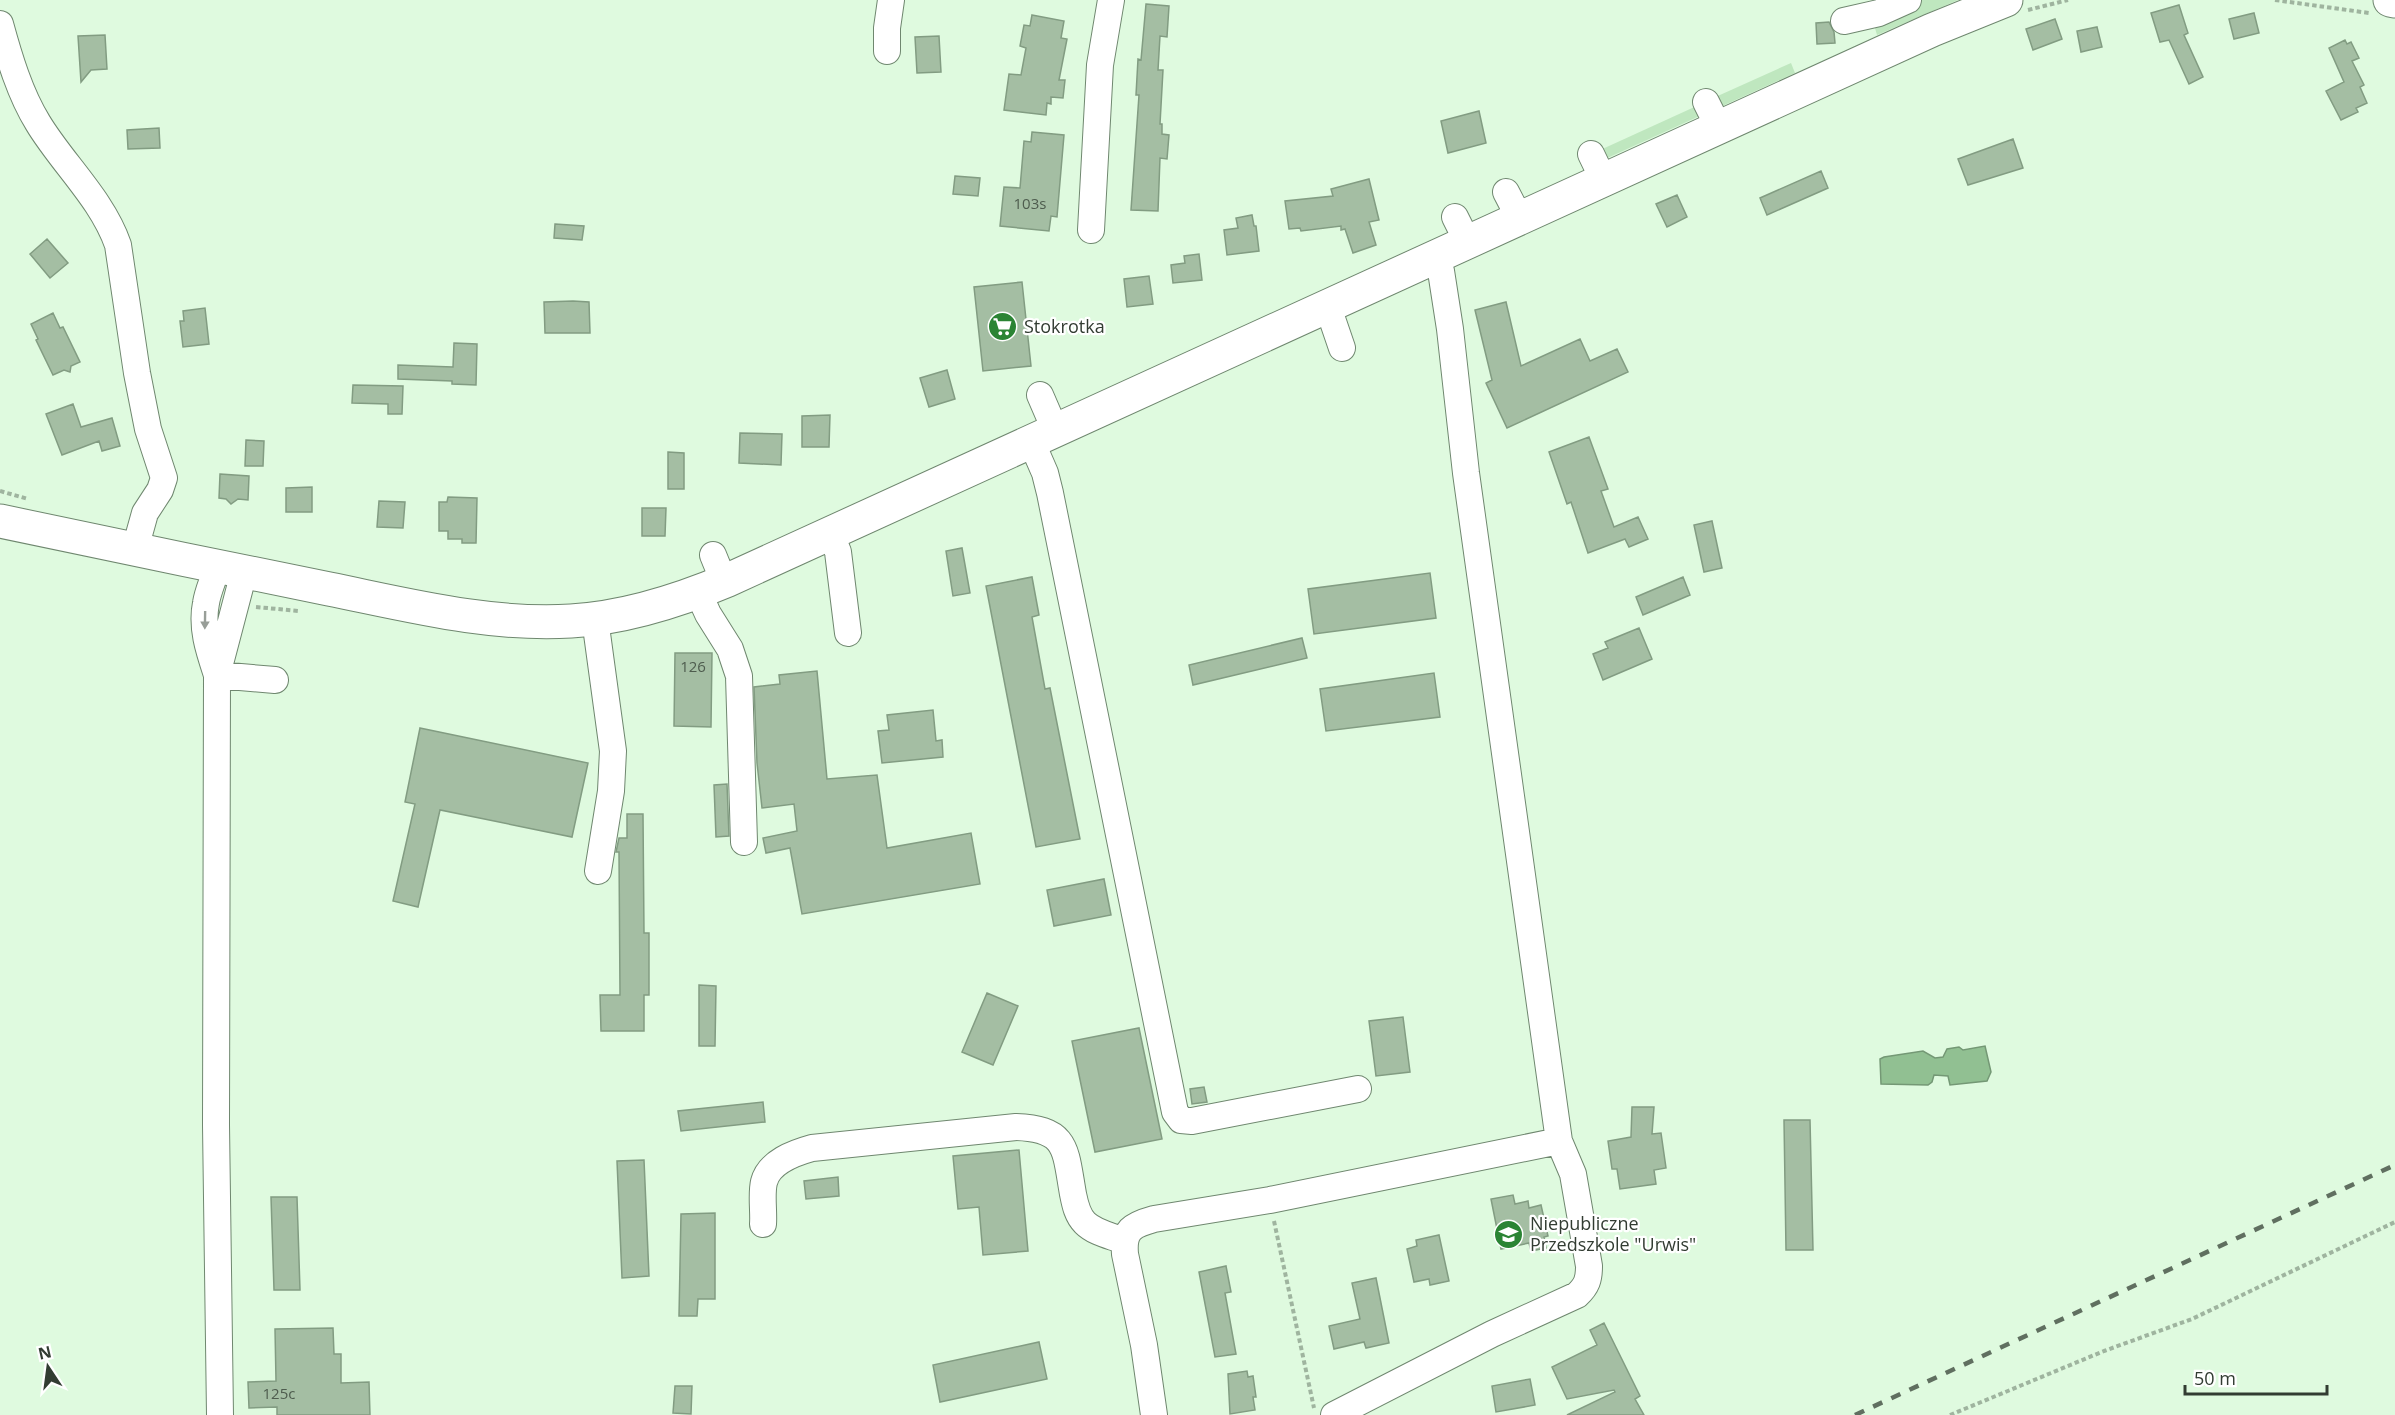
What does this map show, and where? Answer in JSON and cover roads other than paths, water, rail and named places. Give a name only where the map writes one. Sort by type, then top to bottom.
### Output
[{"type":"main road","points":[[0,521],[489,620],[550,622],[595,619],[645,609],[712,576],[831,534],[1436,257],[1462,230],[1712,115],[2006,0]]},
{"type":"street","points":[[887,51],[891,0]]},
{"type":"street","points":[[1091,230],[1100,65],[1111,0]]},
{"type":"street","points":[[1844,21],[1879,13],[1908,0]]},
{"type":"street","points":[[0,24],[26,100],[37,122],[98,209],[118,245],[137,374],[148,429],[164,478],[160,490],[145,513],[135,549]]},
{"type":"street","points":[[1334,1415],[1492,1334],[1577,1295],[1585,1289],[1589,1278],[1573,1174],[1559,1141],[1466,473],[1450,329],[1441,271],[1436,257]]},
{"type":"street","points":[[1328,307],[1342,348]]},
{"type":"street","points":[[1040,395],[1045,473],[1174,1112],[1181,1120],[1192,1121],[1358,1089]]},
{"type":"street","points":[[831,534],[838,552],[848,633]]},
{"type":"street","points":[[220,1415],[216,1125],[217,675],[206,639],[204,616],[206,602],[231,569]]},
{"type":"street","points":[[712,576],[704,608],[730,649],[739,676],[744,842]]},
{"type":"street","points":[[595,619],[614,751],[611,791],[598,871]]},
{"type":"street","points":[[217,675],[275,680]]},
{"type":"street","points":[[763,1224],[764,1181],[775,1166],[792,1154],[812,1148],[1034,1127],[1050,1132],[1061,1142],[1067,1158],[1079,1215],[1086,1225],[1124,1241]]},
{"type":"street","points":[[1154,1415],[1144,1345],[1124,1241],[1129,1231],[1137,1224],[1154,1219],[1270,1200],[1559,1141]]},
{"type":"railway","points":[[1855,1415],[2395,1165]]},
{"type":"place","name":"Stokrotka","points":[[1003,327]]},
{"type":"place","name":"Niepubliczne Przedszkole \"Urwis\"","points":[[1509,1234]]}]
